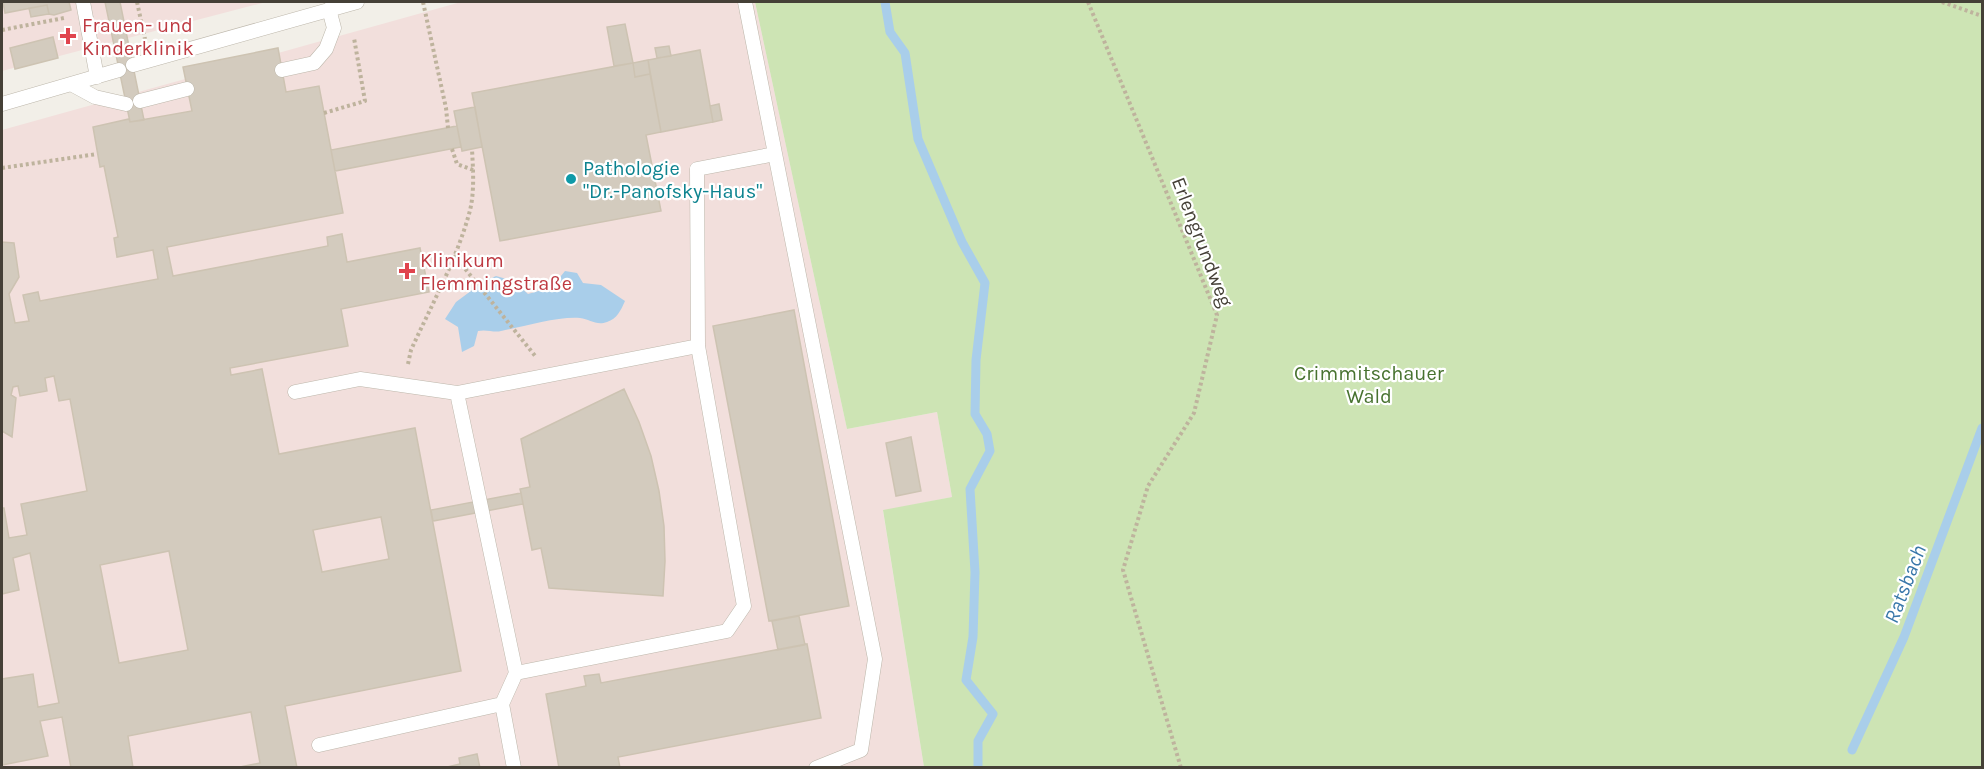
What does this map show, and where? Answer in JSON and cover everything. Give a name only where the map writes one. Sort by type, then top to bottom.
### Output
[{"type":"lane","points":[[745,2],[875,659],[861,750],[816,768]]},
{"type":"lane","points":[[2,104],[353,3]]},
{"type":"lane","points":[[84,8],[97,77]]},
{"type":"lane","points":[[282,70],[314,63],[326,49],[334,28],[329,9]]},
{"type":"lane","points":[[71,84],[95,97],[133,102],[187,89]]},
{"type":"lane","points":[[516,673],[727,631],[744,606],[698,346],[697,169],[775,154]]},
{"type":"lane","points":[[295,392],[360,379],[457,393],[698,346]]},
{"type":"lane","points":[[457,393],[516,673],[502,704],[514,768]]},
{"type":"lane","points":[[319,745],[502,704]]},
{"type":"path","points":[[137,2],[149,61]]},
{"type":"path","points":[[423,2],[446,108],[448,128]]},
{"type":"path","name":"Erlengrundweg","points":[[1088,2],[1217,315],[1194,413],[1148,486],[1124,570],[1181,768]]},
{"type":"path","points":[[1942,2],[1983,16]]},
{"type":"path","points":[[324,113],[365,102],[353,3]]},
{"type":"path","points":[[2,30],[84,8]]},
{"type":"path","points":[[452,149],[458,164],[473,170]]},
{"type":"path","points":[[405,385],[411,350],[454,255],[470,212],[472,149]]},
{"type":"path","points":[[2,168],[98,154]]},
{"type":"path","points":[[454,255],[531,351]]},
{"type":"shaded area","name":"Frauen- und Kinderklinik","points":[[2,2],[266,2],[2,71]]},
{"type":"shaded area","name":"Klinikum Flemmingstraße","points":[[461,2],[755,2],[847,429],[937,412],[952,497],[883,511],[924,767],[2,767],[2,130]]},
{"type":"green space","name":"Crimmitschauer Wald","points":[[755,2],[1982,2],[1982,767],[924,767],[883,510],[952,497],[937,412],[847,429]]},
{"type":"water","points":[[565,271],[577,273],[583,283],[601,285],[625,301],[616,316],[603,323],[571,318],[498,331],[478,331],[474,346],[462,352],[458,327],[445,319],[456,302],[483,282],[496,276],[514,281],[528,294],[552,287]]},
{"type":"building","points":[[3,2],[69,2],[71,10],[54,15],[49,14],[47,5],[5,13]]},
{"type":"building","points":[[105,2],[120,2],[144,120],[130,122]]},
{"type":"building","points":[[47,5],[49,14],[31,17],[29,8]]},
{"type":"building","points":[[625,24],[633,63],[614,66],[607,27]]},
{"type":"building","points":[[53,37],[58,58],[15,69],[10,48]]},
{"type":"building","points":[[669,46],[671,56],[657,58],[655,48]]},
{"type":"building","points":[[278,48],[286,92],[319,86],[343,213],[167,247],[173,276],[328,246],[327,237],[342,234],[347,262],[420,248],[429,292],[341,309],[348,346],[230,368],[231,375],[262,369],[279,454],[415,428],[461,671],[285,706],[297,768],[235,768],[260,763],[251,712],[128,736],[133,768],[71,768],[62,717],[40,721],[48,756],[2,765],[2,679],[33,674],[38,707],[59,703],[30,553],[13,558],[19,590],[2,594],[2,508],[4,508],[9,538],[27,535],[21,504],[87,491],[70,399],[59,401],[54,376],[45,378],[47,391],[20,396],[18,386],[13,387],[11,395],[16,398],[12,437],[2,431],[2,242],[14,243],[19,277],[9,294],[15,323],[29,321],[23,295],[38,292],[40,301],[158,279],[153,250],[117,257],[114,238],[118,237],[104,166],[100,167],[93,127],[129,119],[130,122],[192,111],[183,67]],"holes":[[[381,517],[389,559],[322,572],[313,530]],[[169,551],[188,650],[119,663],[100,565]]]},
{"type":"building","points":[[700,50],[713,122],[661,132],[648,60]]},
{"type":"building","points":[[648,60],[650,74],[635,77],[633,63]]},
{"type":"building","name":"Pathologie \"Dr.-Panofsky-Haus\"","points":[[633,63],[635,77],[650,74],[661,132],[646,135],[661,211],[500,241],[472,93]]},
{"type":"building","points":[[719,104],[722,120],[713,122],[710,106]]},
{"type":"building","points":[[475,107],[482,147],[462,151],[454,111]]},
{"type":"building","points":[[457,126],[461,147],[335,171],[331,150]]},
{"type":"building","points":[[794,310],[849,606],[769,621],[713,326]]},
{"type":"building","points":[[624,389],[651,456],[659,491],[664,526],[663,596],[549,588],[541,548],[532,550],[520,489],[530,487],[521,439]]},
{"type":"building","points":[[911,437],[921,491],[896,496],[886,443]]},
{"type":"building","points":[[521,493],[523,504],[433,521],[431,510]]},
{"type":"building","points":[[799,616],[805,645],[778,650],[772,621]]},
{"type":"building","points":[[807,644],[821,718],[618,757],[620,768],[559,768],[546,694],[586,686],[584,676],[599,674],[601,683]]},
{"type":"building","points":[[477,754],[480,768],[443,768],[460,764],[459,758]]},
{"type":"waterway","points":[[885,2],[890,32],[905,53],[918,139],[962,242],[985,283],[976,360],[975,414],[987,434],[990,451],[970,489],[975,572],[973,637],[966,680],[993,714],[978,741],[978,768]]},
{"type":"waterway","name":"Ratsbach","points":[[1852,750],[1904,637],[1982,428]]},
{"type":"place","name":"Frauen- und Kinderklinik","points":[[68,36]]},
{"type":"place","name":"Pathologie \"Dr.-Panofsky-Haus\"","points":[[571,179]]},
{"type":"place","name":"Klinikum Flemmingstraße","points":[[407,271]]}]
